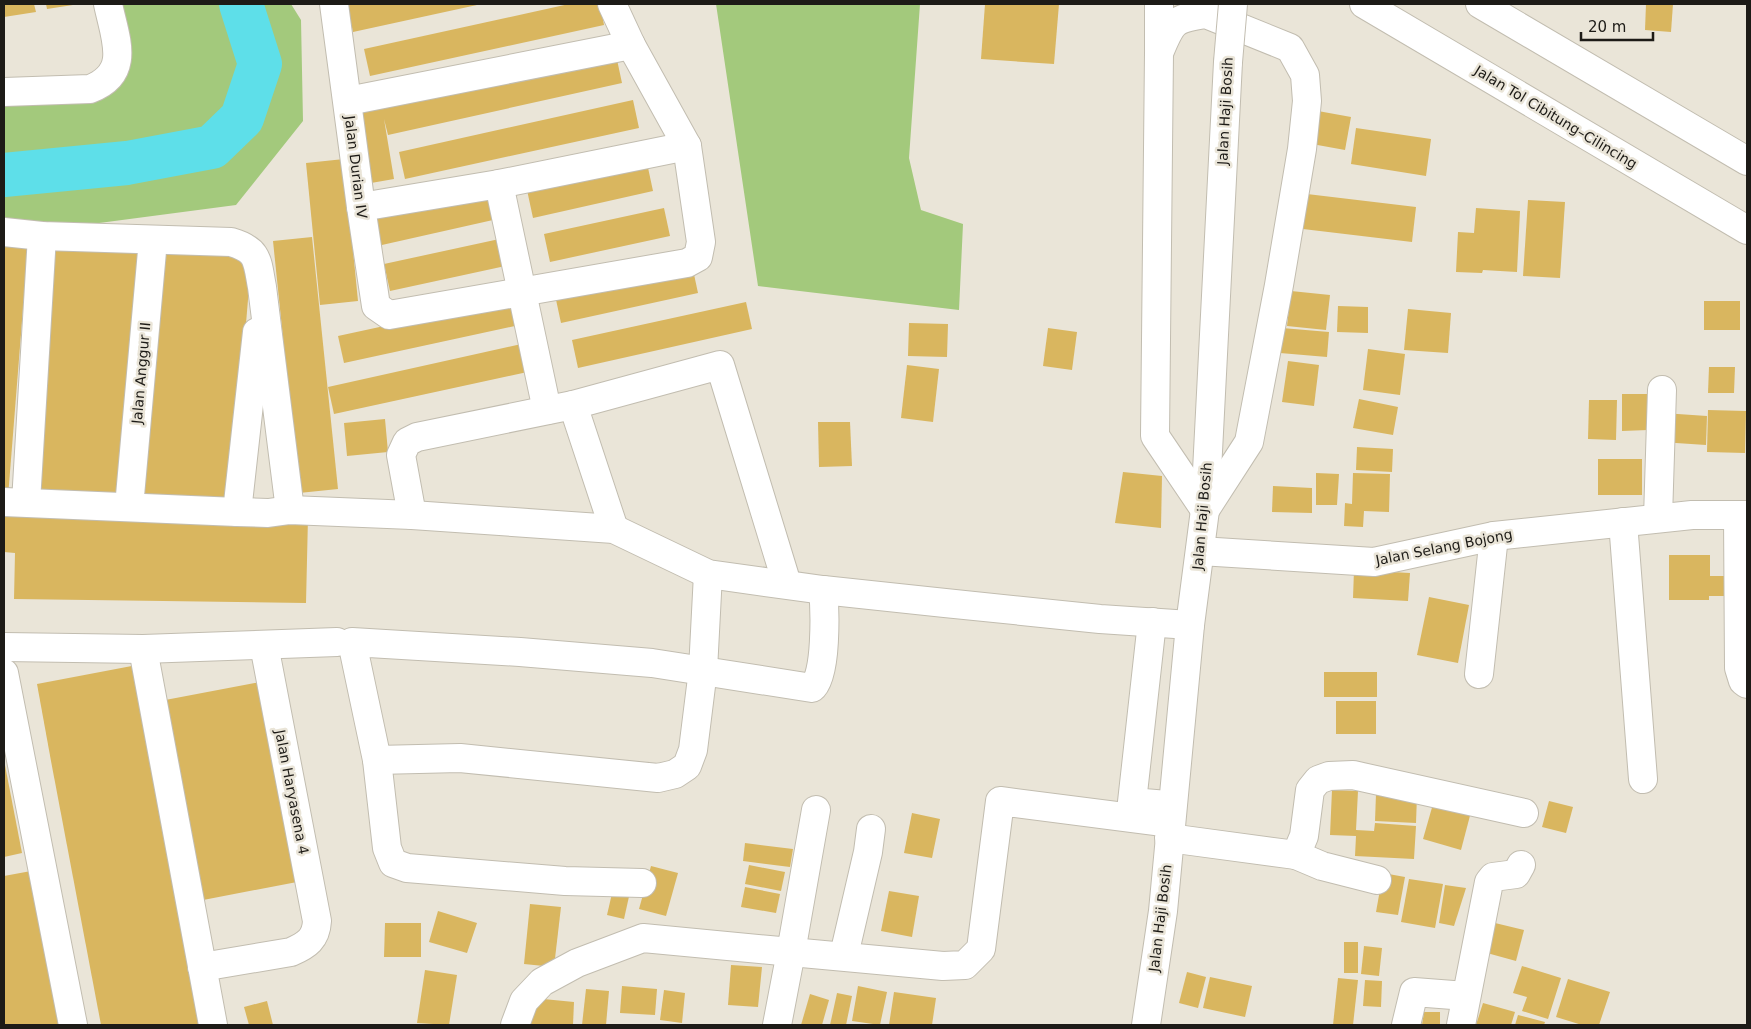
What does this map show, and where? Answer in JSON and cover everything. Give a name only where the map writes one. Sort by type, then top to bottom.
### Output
[{"type":"main road","points":[[4,92],[90,89],[110,78],[116,69],[118,56],[108,4]]},
{"type":"main road","name":"Jalan Durian IV","points":[[334,4],[348,101],[360,207],[376,306],[389,315],[522,291]]},
{"type":"main road","points":[[522,291],[687,263],[698,257],[701,242],[686,146],[631,45],[612,4]]},
{"type":"main road","points":[[1159,4],[1155,436],[1205,510],[1249,442],[1279,285],[1302,149],[1307,101],[1305,75],[1290,48],[1206,14],[1182,18],[1168,30],[1159,53]]},
{"type":"main road","name":"Jalan Haji Bosih","points":[[1146,1025],[1163,911],[1190,625],[1205,510],[1228,62],[1233,4]]},
{"type":"main road","name":"Jalan Tol Cibitung–Cilincing","points":[[1364,4],[1747,230]]},
{"type":"main road","points":[[1480,4],[1747,161]]},
{"type":"main road","points":[[348,101],[631,45]]},
{"type":"main road","points":[[360,207],[498,184],[686,146]]},
{"type":"main road","points":[[498,184],[522,291],[560,407],[614,529]]},
{"type":"main road","points":[[4,232],[42,236],[231,242],[244,245],[256,257],[262,287],[290,510]]},
{"type":"main road","points":[[42,236],[15,502],[237,512],[290,510],[412,515],[614,529],[708,574],[823,590],[1046,614],[1190,625]]},
{"type":"main road","name":"Jalan Anggur II","points":[[129,507],[153,240]]},
{"type":"main road","points":[[237,512],[262,287]]},
{"type":"main road","points":[[412,515],[401,455],[407,442],[427,434],[560,407],[720,365],[787,584]]},
{"type":"main road","points":[[1658,518],[1662,390]]},
{"type":"main road","name":"Jalan Selang Bojong","points":[[1200,551],[1374,562],[1494,536],[1692,515],[1743,515]]},
{"type":"main road","points":[[1743,515],[1739,668],[1743,681],[1747,684]]},
{"type":"main road","points":[[1623,522],[1643,779]]},
{"type":"main road","points":[[1478,674],[1494,536]]},
{"type":"main road","points":[[378,760],[460,758],[658,778],[675,774],[687,766],[693,750],[703,670],[708,574]]},
{"type":"main road","points":[[642,883],[555,880],[407,868],[393,863],[387,848],[378,760],[352,642],[520,652],[703,670],[812,688],[816,685],[820,673],[825,608],[823,590]]},
{"type":"main road","points":[[1152,622],[1132,802],[1171,822]]},
{"type":"main road","points":[[4,647],[144,649],[337,642]]},
{"type":"main road","name":"Jalan Haryasena 4","points":[[202,967],[291,952],[305,946],[314,938],[317,921],[264,645]]},
{"type":"main road","points":[[144,649],[213,1025]]},
{"type":"main road","points":[[4,673],[73,1025]]},
{"type":"main road","points":[[1296,855],[1304,836],[1310,790],[1318,780],[1329,776],[1354,775],[1524,813]]},
{"type":"main road","points":[[515,1025],[524,1001],[542,982],[577,963],[642,938],[844,955],[943,966],[964,965],[981,949],[1000,801],[1171,822],[1296,855],[1322,866],[1377,880]]},
{"type":"main road","points":[[777,1025],[816,810]]},
{"type":"main road","points":[[844,955],[868,852],[870,829]]},
{"type":"main road","points":[[1461,1025],[1489,882],[1496,876],[1516,874],[1521,865]]},
{"type":"main road","points":[[1406,1025],[1414,992],[1466,996]]},
{"type":"green space","points":[[108,4],[291,4],[301,20],[303,121],[236,205],[46,230],[4,224],[4,92],[102,84]]},
{"type":"green space","points":[[716,4],[920,4],[909,158],[921,210],[963,224],[959,310],[758,286]]},
{"type":"building","points":[[4,4],[34,4],[36,12],[4,17]]},
{"type":"building","points":[[46,4],[73,4],[73,5],[47,9]]},
{"type":"building","points":[[569,4],[600,4],[604,25],[370,76],[364,49]]},
{"type":"building","points":[[985,4],[1059,4],[1054,64],[981,59]]},
{"type":"building","points":[[1646,4],[1673,4],[1671,32],[1645,30]]},
{"type":"building","points":[[347,5],[477,5],[353,32]]},
{"type":"building","points":[[616,55],[622,83],[388,135],[384,119],[394,179],[371,183],[359,111]]},
{"type":"building","points":[[633,100],[639,128],[405,179],[399,152]]},
{"type":"building","points":[[1318,111],[1351,117],[1345,150],[1312,144]]},
{"type":"building","points":[[1356,128],[1431,139],[1426,176],[1351,164]]},
{"type":"building","points":[[344,159],[358,301],[320,305],[306,163]]},
{"type":"building","points":[[647,163],[653,191],[533,218],[527,190]]},
{"type":"building","points":[[487,193],[493,220],[373,247],[367,220]]},
{"type":"building","points":[[1307,194],[1416,207],[1412,242],[1303,229]]},
{"type":"building","points":[[1528,200],[1565,202],[1560,278],[1523,276]]},
{"type":"building","points":[[664,208],[670,236],[550,262],[544,234]]},
{"type":"building","points":[[1476,208],[1520,211],[1517,272],[1483,270],[1482,273],[1456,272],[1458,232],[1474,233]]},
{"type":"building","points":[[312,237],[338,489],[299,493],[273,241]]},
{"type":"building","points":[[53,238],[144,245],[123,496],[32,488]]},
{"type":"building","points":[[504,238],[510,265],[390,291],[384,264]]},
{"type":"building","points":[[4,244],[28,246],[8,497],[4,496]]},
{"type":"building","points":[[160,244],[252,252],[231,502],[140,495]]},
{"type":"building","points":[[692,265],[698,293],[561,323],[555,295]]},
{"type":"building","points":[[1291,291],[1330,295],[1326,330],[1287,326]]},
{"type":"building","points":[[509,299],[515,326],[344,363],[338,336]]},
{"type":"building","points":[[1704,301],[1740,301],[1740,330],[1704,330]]},
{"type":"building","points":[[746,302],[752,329],[578,368],[572,340]]},
{"type":"building","points":[[1338,306],[1368,307],[1368,333],[1337,332]]},
{"type":"building","points":[[1408,309],[1451,313],[1448,353],[1404,350]]},
{"type":"building","points":[[909,323],[948,324],[947,357],[908,356]]},
{"type":"building","points":[[1048,328],[1077,332],[1072,370],[1043,366]]},
{"type":"building","points":[[1282,328],[1329,332],[1327,357],[1280,353]]},
{"type":"building","points":[[526,343],[532,371],[334,414],[328,387]]},
{"type":"building","points":[[1368,349],[1405,354],[1400,395],[1363,390]]},
{"type":"building","points":[[1288,361],[1319,365],[1314,406],[1282,402]]},
{"type":"building","points":[[907,365],[939,369],[933,422],[901,418]]},
{"type":"building","points":[[1709,367],[1735,367],[1734,393],[1708,393]]},
{"type":"building","points":[[1622,394],[1647,394],[1648,430],[1622,431]]},
{"type":"building","points":[[1359,399],[1398,407],[1393,435],[1353,428]]},
{"type":"building","points":[[1589,400],[1617,400],[1616,440],[1588,439]]},
{"type":"building","points":[[1708,410],[1746,411],[1745,453],[1707,452]]},
{"type":"building","points":[[1663,413],[1707,416],[1706,445],[1661,442]]},
{"type":"building","points":[[385,419],[388,452],[347,456],[344,423]]},
{"type":"building","points":[[818,422],[850,422],[852,466],[819,467]]},
{"type":"building","points":[[1357,447],[1393,449],[1392,472],[1356,470]]},
{"type":"building","points":[[1598,459],[1642,459],[1642,495],[1598,495]]},
{"type":"building","points":[[1123,472],[1162,476],[1161,528],[1115,523]]},
{"type":"building","points":[[1316,473],[1339,474],[1337,505],[1316,505]]},
{"type":"building","points":[[1353,473],[1390,474],[1389,512],[1364,511],[1363,527],[1344,526],[1345,503],[1352,504]]},
{"type":"building","points":[[1273,486],[1312,488],[1312,513],[1272,512]]},
{"type":"building","points":[[4,513],[308,517],[306,603],[14,599],[15,553],[4,552]]},
{"type":"building","points":[[1669,555],[1710,555],[1710,576],[1728,576],[1728,596],[1709,596],[1709,600],[1669,600]]},
{"type":"building","points":[[1354,570],[1410,573],[1408,601],[1353,598]]},
{"type":"building","points":[[1429,597],[1469,605],[1458,663],[1417,655]]},
{"type":"building","points":[[137,665],[204,1025],[101,1025],[51,761],[37,684]]},
{"type":"building","points":[[1324,672],[1377,672],[1377,697],[1324,697]]},
{"type":"building","points":[[260,682],[297,882],[198,901],[160,701]]},
{"type":"building","points":[[1336,701],[1376,701],[1376,734],[1336,734]]},
{"type":"building","points":[[4,760],[22,853],[4,857]]},
{"type":"building","points":[[1332,790],[1358,791],[1356,830],[1374,831],[1375,823],[1416,826],[1414,859],[1355,856],[1356,836],[1330,835]]},
{"type":"building","points":[[1376,794],[1417,795],[1416,823],[1375,821]]},
{"type":"building","points":[[1435,797],[1472,808],[1461,850],[1423,839]]},
{"type":"building","points":[[1549,801],[1573,807],[1566,833],[1542,827]]},
{"type":"building","points":[[912,813],[940,819],[932,858],[904,853]]},
{"type":"building","points":[[745,843],[793,849],[790,867],[743,861]]},
{"type":"building","points":[[749,865],[785,872],[781,891],[745,884]]},
{"type":"building","points":[[651,866],[678,873],[666,916],[639,909]]},
{"type":"building","points":[[31,871],[60,1025],[4,1025],[4,876]]},
{"type":"building","points":[[1383,873],[1405,877],[1398,915],[1376,912]]},
{"type":"building","points":[[1409,879],[1443,884],[1435,928],[1401,922]]},
{"type":"building","points":[[1445,885],[1466,888],[1454,926],[1439,923]]},
{"type":"building","points":[[745,887],[780,894],[776,913],[741,907]]},
{"type":"building","points":[[613,889],[630,892],[624,919],[607,915]]},
{"type":"building","points":[[889,891],[919,896],[912,937],[881,931]]},
{"type":"building","points":[[530,904],[561,907],[554,967],[524,964]]},
{"type":"building","points":[[438,911],[477,923],[467,953],[429,942]]},
{"type":"building","points":[[385,923],[421,923],[421,957],[384,957]]},
{"type":"building","points":[[1495,923],[1524,930],[1516,961],[1487,953]]},
{"type":"building","points":[[1344,942],[1358,942],[1358,973],[1344,973]]},
{"type":"building","points":[[1364,946],[1382,948],[1379,976],[1361,974]]},
{"type":"building","points":[[731,965],[762,967],[758,1007],[728,1005]]},
{"type":"building","points":[[1522,966],[1561,978],[1548,1019],[1522,1011],[1527,997],[1513,993]]},
{"type":"building","points":[[425,970],[457,975],[449,1025],[417,1023]]},
{"type":"building","points":[[1187,972],[1206,977],[1198,1008],[1179,1003]]},
{"type":"building","points":[[1210,977],[1252,986],[1245,1017],[1203,1008]]},
{"type":"building","points":[[1338,978],[1358,980],[1353,1025],[1333,1025]]},
{"type":"building","points":[[1568,979],[1610,992],[1599,1025],[1582,1025],[1556,1017]]},
{"type":"building","points":[[1365,980],[1382,981],[1381,1007],[1363,1006]]},
{"type":"building","points":[[622,986],[657,989],[655,1015],[620,1013]]},
{"type":"building","points":[[858,986],[887,992],[880,1025],[852,1021]]},
{"type":"building","points":[[586,989],[609,991],[606,1025],[582,1025]]},
{"type":"building","points":[[664,990],[685,993],[682,1023],[660,1020]]},
{"type":"building","points":[[894,992],[936,998],[932,1025],[889,1025]]},
{"type":"building","points":[[837,993],[852,996],[846,1025],[830,1025]]},
{"type":"building","points":[[810,994],[829,1000],[822,1025],[801,1025]]},
{"type":"building","points":[[533,998],[574,1002],[573,1025],[531,1025]]},
{"type":"building","points":[[267,1001],[273,1025],[249,1025],[244,1007]]},
{"type":"building","points":[[1483,1003],[1515,1012],[1511,1025],[1476,1025]]},
{"type":"building","points":[[1424,1012],[1440,1012],[1440,1025],[1422,1025]]},
{"type":"building","points":[[1518,1015],[1545,1022],[1544,1025],[1515,1025]]},
{"type":"waterway","points":[[4,175],[127,163],[212,147],[242,118],[260,64],[241,4]]}]
